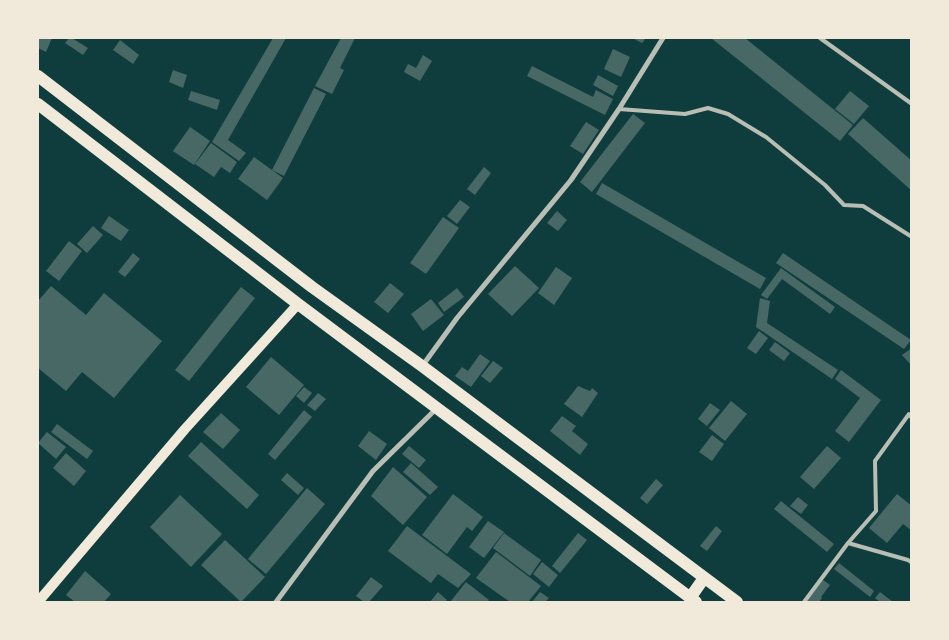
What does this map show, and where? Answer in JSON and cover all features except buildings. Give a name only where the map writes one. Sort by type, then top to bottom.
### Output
[{"type":"highway","points":[[38,76],[312,287],[422,366],[736,602]]},
{"type":"highway","points":[[38,104],[436,409],[693,600],[704,578]]},
{"type":"main road","points":[[38,602],[185,429],[298,304]]},
{"type":"street","points":[[422,366],[457,318],[571,180],[620,108],[663,38]]},
{"type":"street","points":[[276,602],[373,471],[436,409]]},
{"type":"lane","points":[[820,38],[912,104]]},
{"type":"lane","points":[[620,108],[685,114],[708,108],[728,114],[766,137],[825,185],[844,205],[863,206],[912,237]]},
{"type":"lane","points":[[804,602],[848,542],[876,511],[875,461],[909,414],[912,418]]},
{"type":"lane","points":[[848,542],[908,560],[912,563]]}]
